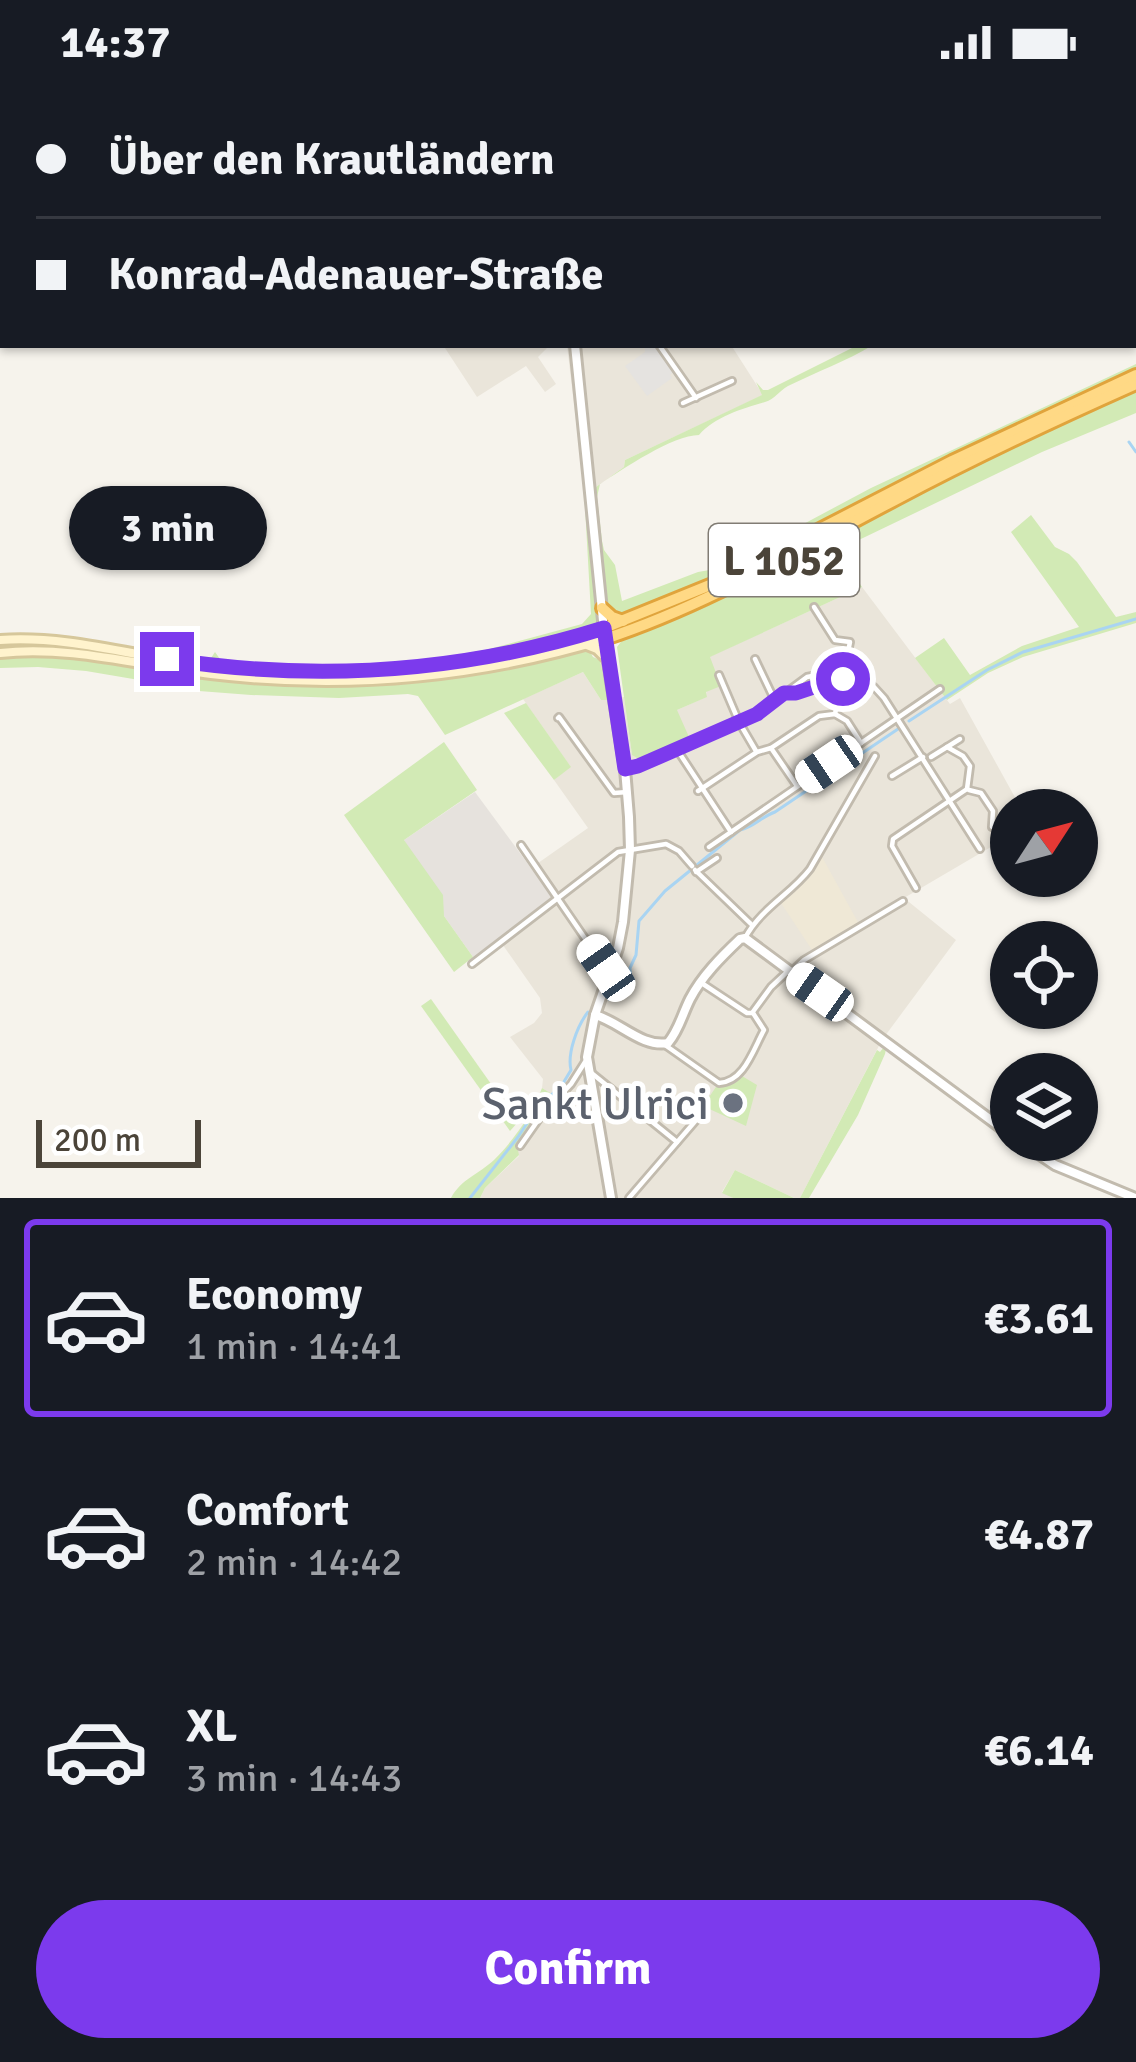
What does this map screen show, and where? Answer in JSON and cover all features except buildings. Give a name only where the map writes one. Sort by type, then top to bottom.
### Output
[{"type":"highway","name":"L 1052","points":[[604,633],[741,571],[952,461],[1136,380]]},
{"type":"highway","name":"L 1052","points":[[604,633],[664,617],[748,580],[956,468],[1136,380]]},
{"type":"highway","points":[[602,608],[623,621]]},
{"type":"main road","name":"L 1052","points":[[0,640],[61,640],[206,665],[315,673],[465,662],[604,633]]},
{"type":"main road","name":"L 1052","points":[[0,653],[62,652],[210,674],[331,681],[394,679],[468,671],[585,644],[604,633]]},
{"type":"main road","points":[[585,644],[607,658]]},
{"type":"street","points":[[520,1146],[541,1115],[572,1084],[587,1057],[623,922],[630,850],[628,792],[604,633],[575,348]]},
{"type":"street","points":[[661,348],[696,398]]},
{"type":"street","points":[[683,404],[732,381]]},
{"type":"street","points":[[814,608],[835,640],[850,642],[835,714]]},
{"type":"street","points":[[755,659],[775,701]]},
{"type":"street","points":[[625,769],[739,722],[808,676],[844,673],[874,687],[898,717],[980,849]]},
{"type":"street","points":[[719,675],[758,752]]},
{"type":"street","points":[[784,693],[842,684]]},
{"type":"street","points":[[709,847],[940,689]]},
{"type":"street","points":[[700,789],[819,716],[835,714],[847,721],[861,742]]},
{"type":"street","points":[[558,718],[614,793],[628,792]]},
{"type":"street","points":[[892,776],[960,739]]},
{"type":"street","points":[[947,747],[970,766],[968,789]]},
{"type":"street","points":[[771,748],[797,786]]},
{"type":"street","points":[[677,749],[731,832]]},
{"type":"street","points":[[665,1045],[676,1033],[700,982],[746,938],[769,907],[800,882],[875,757]]},
{"type":"street","points":[[916,888],[892,846],[893,839],[968,789]]},
{"type":"street","points":[[968,789],[981,793],[990,807]]},
{"type":"street","points":[[472,964],[614,855],[666,844],[679,851],[752,926]]},
{"type":"street","points":[[521,845],[611,970]]},
{"type":"street","points":[[694,869],[717,858]]},
{"type":"street","points":[[700,982],[747,1013],[753,1012],[771,987],[804,960],[903,901]]},
{"type":"street","points":[[746,938],[990,1120]]},
{"type":"street","points":[[595,1015],[653,1044],[665,1045],[724,1083],[738,1076],[764,1030],[753,1012]]},
{"type":"street","points":[[587,1057],[611,1198]]},
{"type":"street","points":[[589,1071],[676,1142]]},
{"type":"street","points":[[629,1198],[704,1111]]},
{"type":"street","points":[[1048,1161],[1135,1198]]},
{"type":"shaded area","points":[[445,348],[547,348],[538,357],[556,384],[545,392],[526,366],[477,397]]},
{"type":"shaded area","points":[[567,348],[733,348],[763,395],[625,460],[624,467],[596,487],[584,489]]},
{"type":"shaded area","points":[[645,348],[656,348],[673,372],[672,378],[647,396],[625,366]]},
{"type":"shaded area","points":[[862,587],[950,704],[960,698],[1010,789],[990,789],[990,848],[904,898],[956,940],[882,1040],[800,1198],[735,1170],[722,1192],[733,1198],[480,1198],[519,1156],[516,1147],[556,1097],[542,1088],[543,1079],[510,1037],[542,1013],[540,998],[498,938],[552,898],[531,868],[588,828],[554,780],[570,766],[523,699],[583,672],[601,700],[624,697],[632,755],[677,710],[706,697],[709,657]]},
{"type":"shaded area","points":[[475,792],[553,898],[473,957],[444,916],[404,840]]},
{"type":"shaded area","points":[[821,855],[859,924],[816,951],[781,903]]},
{"type":"green space","points":[[852,348],[868,348],[788,386],[768,401],[721,418],[699,435],[635,462],[602,482],[624,467],[625,460],[762,395],[756,382],[768,390]]},
{"type":"green space","points":[[1136,364],[1136,371],[779,547],[683,592],[584,630],[485,655],[383,668],[280,668],[179,657],[211,658],[215,652],[220,659],[284,665],[390,664],[478,652],[582,624],[591,614],[584,489],[600,484],[602,541],[615,565],[622,601],[721,568],[871,488]]},
{"type":"green space","points":[[1136,388],[1136,413],[1042,452],[838,550],[862,587],[710,657],[721,686],[677,710],[689,737],[639,759],[632,755],[617,647],[624,638]]},
{"type":"green space","points":[[1031,515],[1055,547],[1077,562],[1116,617],[1136,612],[1136,623],[1023,657],[947,700],[915,658],[944,638],[970,675],[1022,646],[1079,627],[1011,532]]},
{"type":"green space","points":[[589,650],[600,660],[608,700],[601,700],[583,672],[445,735],[418,696],[408,694],[251,695],[173,689],[86,671],[0,668],[0,656],[35,654],[250,680],[359,684],[475,674]]},
{"type":"green space","points":[[526,703],[571,767],[554,780],[504,713]]},
{"type":"green space","points":[[444,742],[477,790],[404,840],[443,895],[444,916],[473,957],[454,972],[344,815]]},
{"type":"green space","points":[[431,999],[518,1122],[510,1131],[421,1006]]},
{"type":"green space","points":[[884,1047],[858,1115],[809,1198],[800,1198],[877,1050]]},
{"type":"green space","points":[[742,1076],[757,1085],[746,1126],[703,1106],[718,1084],[733,1084]]},
{"type":"green space","points":[[542,1088],[557,1097],[540,1112],[517,1146],[519,1155],[480,1198],[451,1198],[509,1144]]},
{"type":"green space","points":[[735,1170],[794,1198],[733,1198],[722,1193]]},
{"type":"waterway","points":[[1129,442],[1136,452]]},
{"type":"waterway","points":[[909,721],[1023,652],[1136,619]]},
{"type":"waterway","points":[[609,999],[622,996],[631,982],[639,921],[665,891],[740,830],[775,812],[898,729]]},
{"type":"waterway","points":[[470,1198],[537,1108],[562,1085],[571,1070],[574,1040],[588,1012]]},
{"type":"place","name":"Sankt Ulrici","points":[[733,1103]]},
{"type":"route","points":[[167,659],[278,672],[384,670],[465,662],[604,628],[625,769],[757,714],[784,693],[842,684],[843,679]]}]
